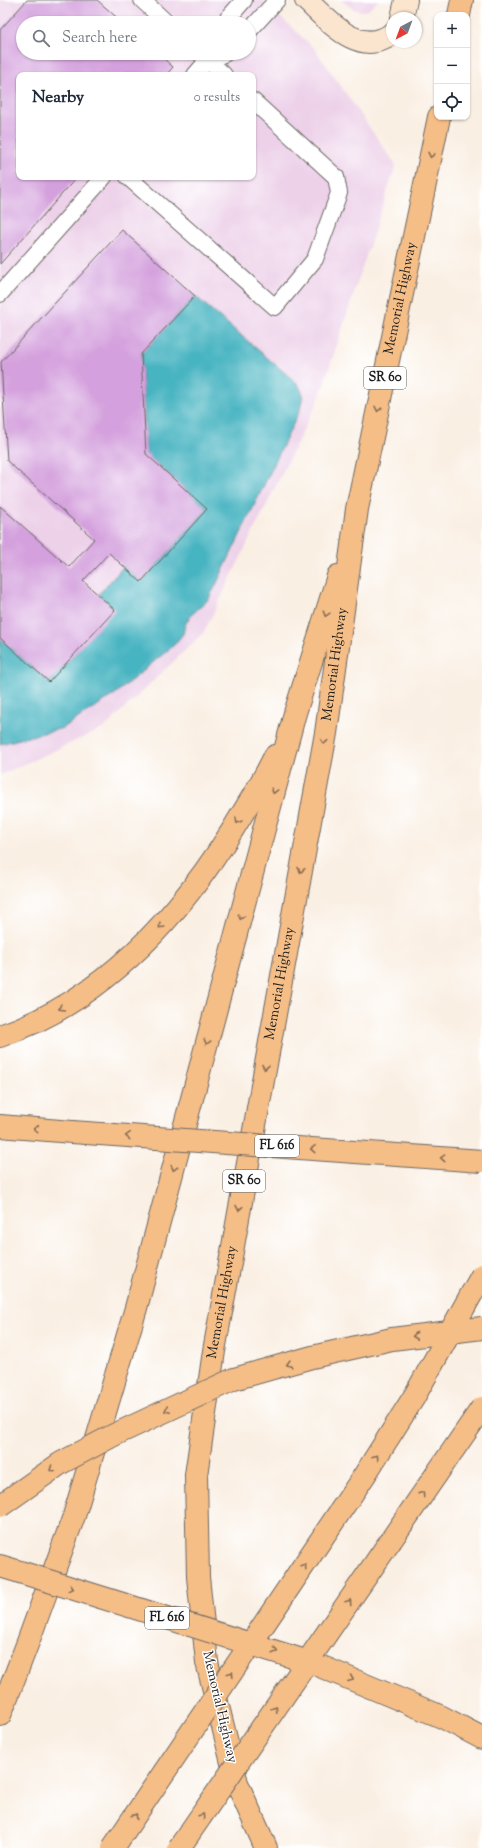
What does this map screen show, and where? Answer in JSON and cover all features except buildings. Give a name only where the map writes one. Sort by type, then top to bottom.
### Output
[{"type":"highway","points":[[460,12],[462,0]]},
{"type":"highway","name":"Memorial Highway","points":[[266,1848],[238,1783],[207,1662],[198,1577],[196,1475],[215,1343],[326,733],[357,510],[438,120]]},
{"type":"highway","points":[[0,1715],[74,1516],[136,1308],[295,713],[357,510]]},
{"type":"highway","points":[[0,1036],[17,1031],[50,1015],[81,996],[111,974],[139,949],[165,922],[196,885],[230,834],[271,765],[295,713]]},
{"type":"highway","name":"FL 616","points":[[0,1126],[482,1160]]},
{"type":"highway","points":[[113,1848],[372,1463],[414,1397],[482,1275]]},
{"type":"highway","points":[[0,1506],[61,1463],[114,1434],[234,1379],[312,1357],[392,1339],[482,1328]]},
{"type":"highway","points":[[180,1848],[482,1408]]},
{"type":"highway","name":"FL 616","points":[[10,1569],[315,1664],[442,1717],[482,1738]]},
{"type":"street","points":[[306,0],[343,33],[368,42],[386,37]]},
{"type":"street","points":[[403,12],[406,0]]},
{"type":"lane","points":[[142,0],[159,16]]},
{"type":"lane","points":[[230,16],[244,0]]},
{"type":"lane","points":[[256,24],[278,0]]},
{"type":"lane","points":[[197,72],[203,60]]},
{"type":"lane","points":[[210,60],[221,72]]},
{"type":"lane","points":[[131,180],[275,307],[315,259],[340,192],[336,176],[256,104]]},
{"type":"lane","points":[[0,294],[101,180]]},
{"type":"shaded area","points":[[0,0],[262,0],[314,48],[396,165],[320,396],[204,632],[104,728],[0,775]]},
{"type":"shaded area","points":[[341,0],[379,0],[368,10],[360,11],[353,9]]},
{"type":"water","points":[[195,296],[298,384],[303,394],[300,410],[208,600],[190,616],[185,625],[183,634],[174,645],[115,694],[63,728],[0,744],[0,638],[49,682],[114,610],[98,595],[124,566],[141,582],[207,509],[146,454],[141,354]]}]
